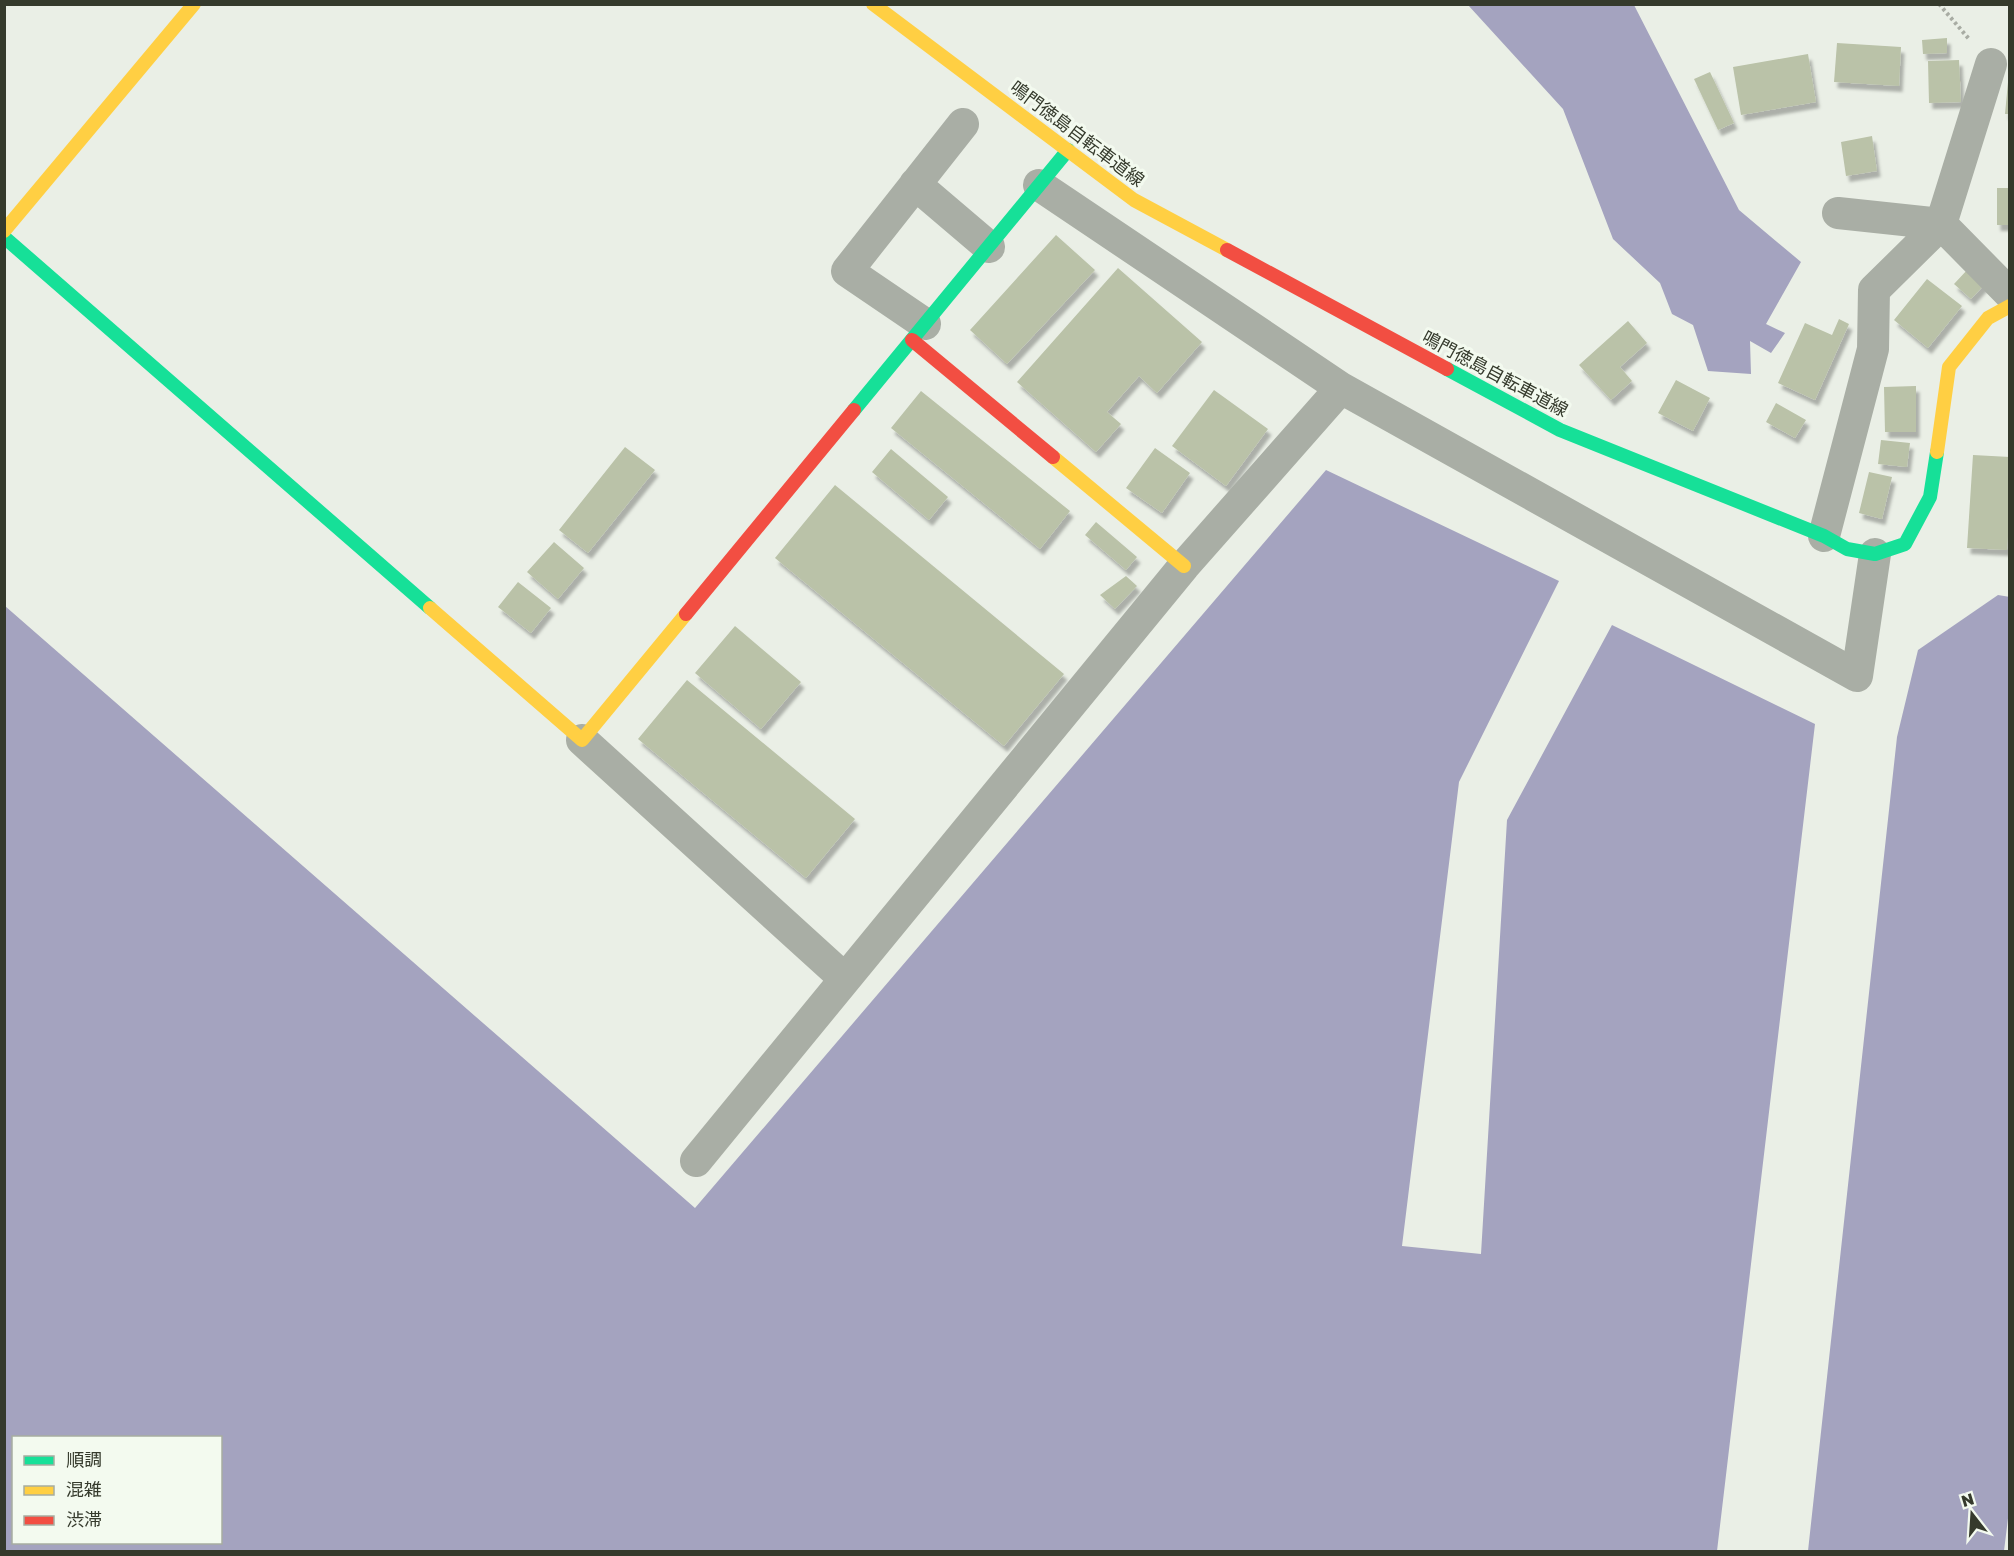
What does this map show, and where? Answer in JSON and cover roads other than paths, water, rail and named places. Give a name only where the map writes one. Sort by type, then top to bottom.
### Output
[{"type":"street","points":[[4,231],[194,4]]},
{"type":"street","name":"鳴門徳島自転車道線","points":[[873,4],[1134,200],[1560,430],[1824,536],[1847,549],[1875,554],[1905,544],[1930,496],[1949,368],[1988,318],[2010,306]]},
{"type":"street","points":[[1824,536],[1873,349],[1874,290],[1941,224],[1991,64]]},
{"type":"street","points":[[963,124],[847,271],[1184,566]]},
{"type":"street","points":[[582,740],[1068,150]]},
{"type":"street","points":[[915,184],[988,247]]},
{"type":"street","points":[[1039,185],[1341,388],[1857,676],[1875,554]]},
{"type":"street","points":[[1838,213],[1941,224],[2010,294]]},
{"type":"street","points":[[4,237],[582,740],[845,979]]},
{"type":"street","points":[[696,1161],[1184,566],[1341,388]]},
{"type":"water","points":[[1468,5],[1634,5],[1739,210],[1801,262],[1766,324],[1785,333],[1771,353],[1750,341],[1751,374],[1708,371],[1693,325],[1672,314],[1660,283],[1613,239],[1563,109]]},
{"type":"water","points":[[1326,470],[1559,581],[1459,782],[1402,1246],[1481,1254],[1507,820],[1612,625],[1815,724],[1717,1551],[5,1551],[5,606],[695,1208]]},
{"type":"water","points":[[1998,595],[2010,597],[2010,1502],[2004,1551],[1808,1551],[1897,737],[1918,650]]}]
